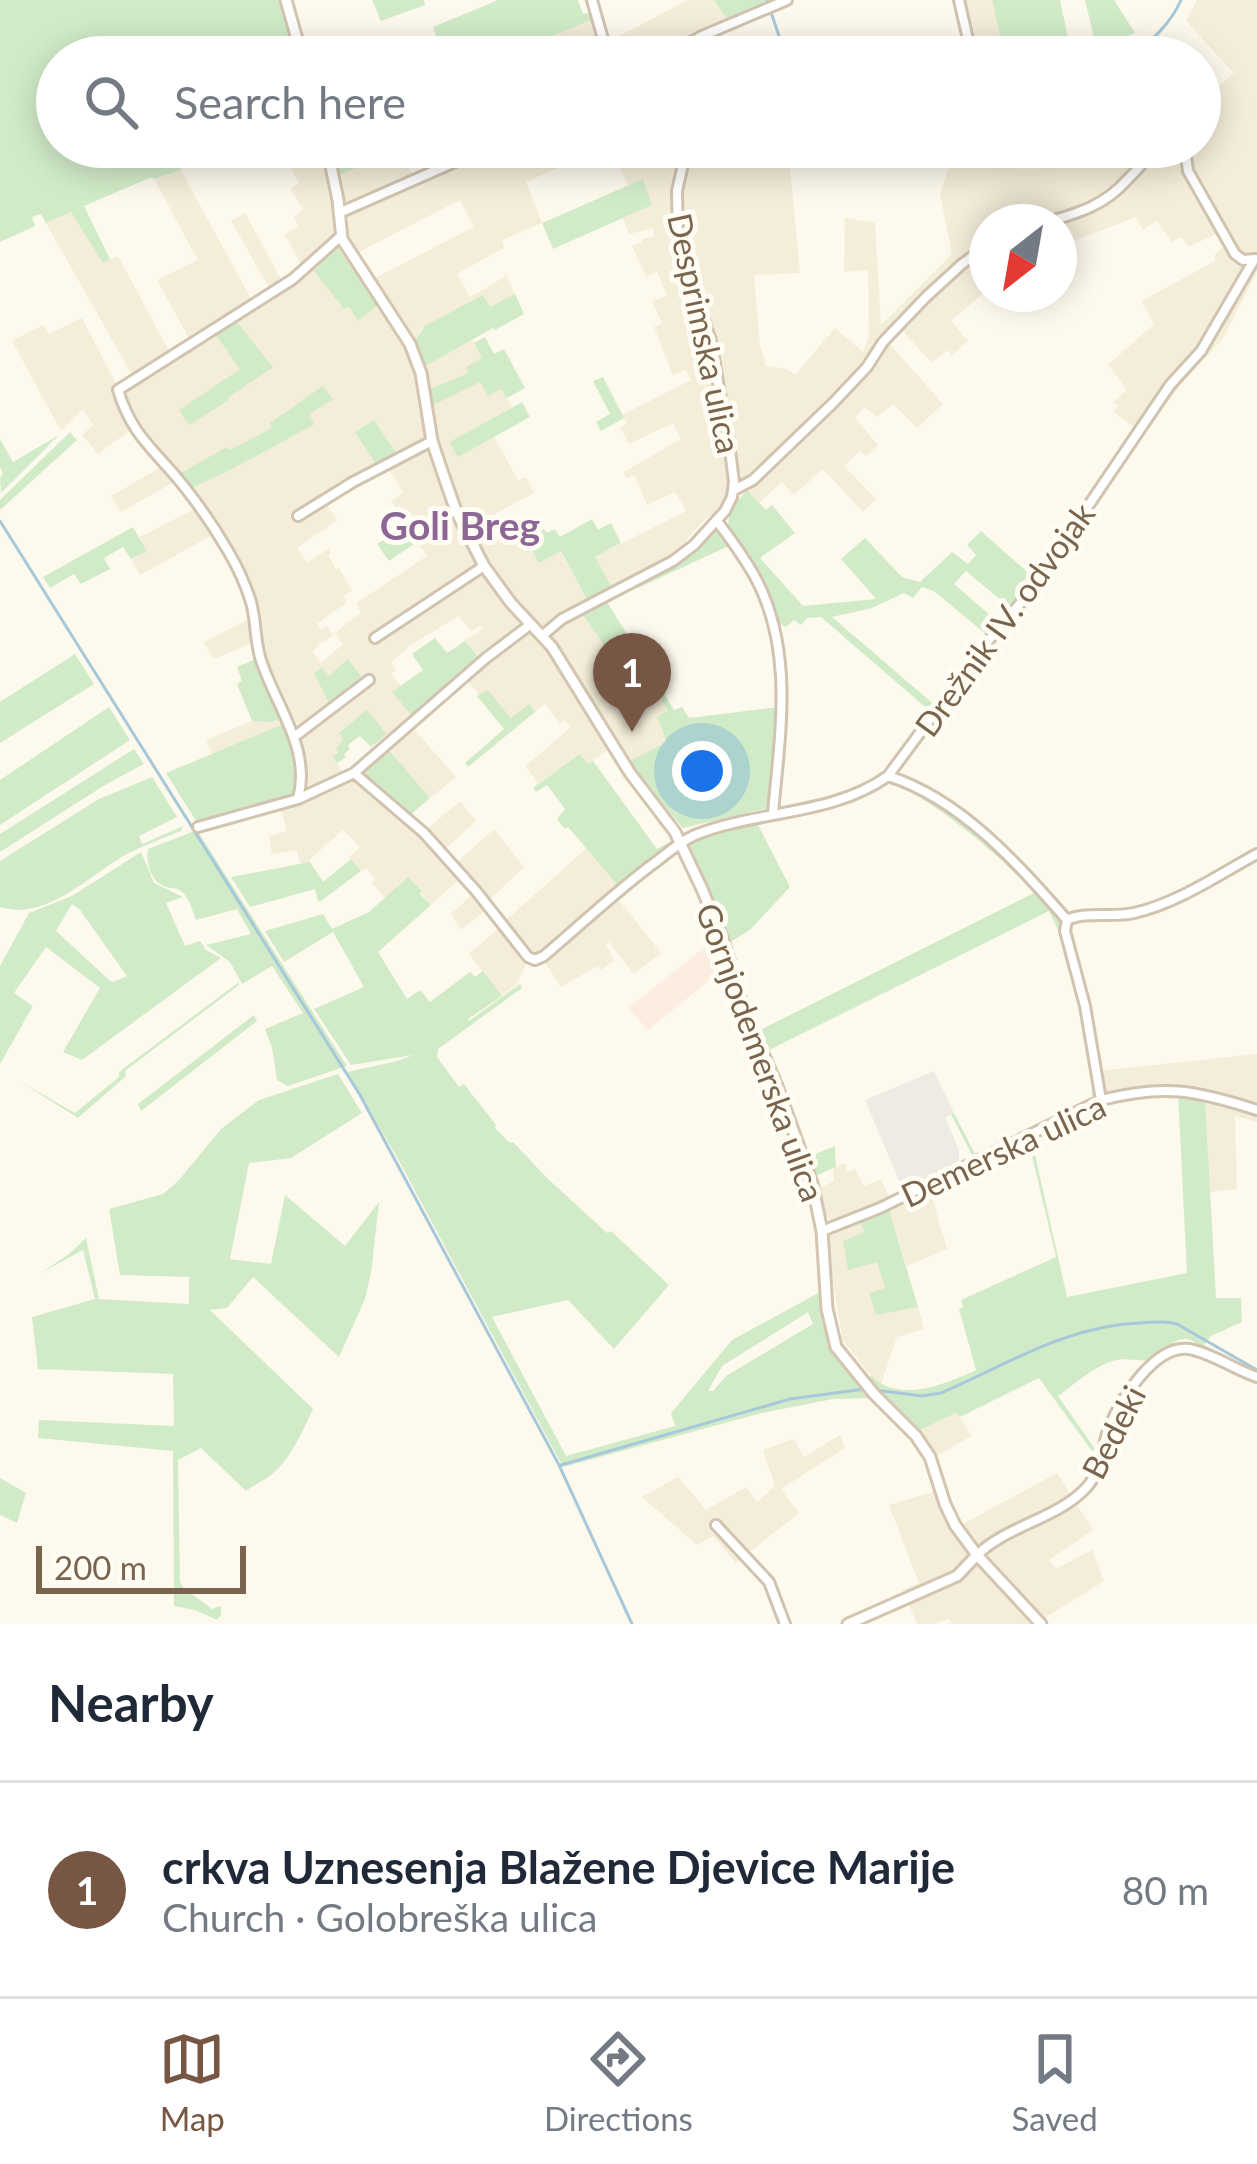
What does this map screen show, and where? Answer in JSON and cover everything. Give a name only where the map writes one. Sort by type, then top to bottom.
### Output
[{"type":"street","points":[[286,0],[296,36]]},
{"type":"street","points":[[592,0],[602,36]]},
{"type":"street","points":[[959,0],[967,36]]},
{"type":"street","points":[[702,36],[782,2]]},
{"type":"street","points":[[298,799],[302,777],[294,737],[260,656],[251,604],[231,555],[188,491],[137,434],[118,390],[293,278],[341,236],[331,168]]},
{"type":"street","points":[[340,213],[442,168]]},
{"type":"street","name":"Desprimska ulica","points":[[543,635],[562,619],[694,545],[717,521],[734,490],[711,341],[679,240],[677,191],[682,168]]},
{"type":"street","points":[[1077,211],[1120,189],[1140,168]]},
{"type":"street","points":[[1188,168],[1238,257],[1242,281]]},
{"type":"street","name":"Gornjodemerska ulica","points":[[341,236],[410,344],[421,373],[432,441],[456,511],[484,566],[543,635],[631,773],[682,842],[723,940],[743,1007],[818,1203],[832,1339],[843,1358],[925,1447],[950,1516],[977,1555],[1041,1624]]},
{"type":"street","points":[[1238,257],[1256,259]]},
{"type":"street","points":[[734,490],[752,480],[834,401],[867,367],[883,342],[969,259]]},
{"type":"street","name":"Drežnik IV. odvojak","points":[[354,773],[424,833],[532,960],[544,956],[628,882],[694,835],[853,796],[888,776],[1030,592],[1170,385],[1201,351],[1256,259]]},
{"type":"street","points":[[298,516],[432,441]]},
{"type":"street","points":[[717,521],[755,577],[770,612],[781,660],[783,710],[773,813]]},
{"type":"street","points":[[375,638],[484,566]]},
{"type":"street","points":[[198,827],[298,799],[354,773],[531,624]]},
{"type":"street","points":[[294,737],[369,680]]},
{"type":"street","points":[[888,776],[928,793],[963,818],[1067,920]]},
{"type":"street","points":[[1067,920],[1153,908],[1257,854]]},
{"type":"street","points":[[1067,920],[1065,931],[1085,1006],[1101,1100]]},
{"type":"street","name":"Demerska ulica","points":[[822,1231],[896,1201],[1101,1100],[1133,1091],[1208,1094],[1257,1110]]},
{"type":"street","name":"Bedeki","points":[[848,1624],[957,1576],[992,1541],[1086,1489],[1119,1408],[1161,1355],[1187,1349],[1257,1377]]},
{"type":"street","points":[[716,1525],[769,1582],[785,1624]]},
{"type":"shaded area","points":[[688,0],[714,0],[732,28],[715,36],[619,36]]},
{"type":"shaded area","points":[[961,0],[992,0],[1000,36],[969,36]]},
{"type":"shaded area","points":[[1197,0],[1257,0],[1257,272],[1223,338],[1142,434],[1114,412],[1118,405],[1113,402],[1127,390],[1108,365],[1154,324],[1142,301],[1215,261],[1215,254],[1226,244],[1219,233],[1188,247],[1182,237],[1172,242],[1156,221],[1143,230],[1136,217],[1077,239],[1077,204],[969,204],[969,306],[951,321],[968,341],[952,355],[947,350],[932,363],[900,328],[887,341],[943,404],[917,428],[893,404],[877,417],[865,407],[855,418],[878,445],[866,456],[860,451],[844,466],[876,499],[863,512],[823,469],[794,495],[782,482],[759,503],[747,491],[729,493],[712,519],[708,516],[686,540],[688,546],[612,587],[595,557],[686,511],[675,492],[647,505],[635,475],[626,478],[624,472],[681,439],[673,423],[629,444],[621,428],[627,423],[622,415],[691,380],[686,370],[673,375],[654,327],[662,323],[652,302],[667,295],[657,272],[646,276],[632,246],[654,236],[653,228],[629,234],[623,218],[651,205],[642,180],[628,186],[620,168],[790,168],[800,273],[754,275],[766,366],[795,375],[835,328],[863,352],[869,336],[868,270],[844,272],[845,218],[875,223],[881,325],[952,254],[940,194],[948,168],[1221,168],[1221,84],[1234,73],[1221,59],[1221,36],[1200,36],[1186,21]]},
{"type":"shaded area","points":[[596,18],[602,36],[551,36]]},
{"type":"shaded area","points":[[291,168],[336,168],[338,175],[355,168],[409,168],[412,173],[424,168],[558,168],[526,182],[542,223],[502,240],[504,248],[457,274],[470,297],[506,276],[515,294],[489,307],[483,296],[421,329],[415,343],[425,365],[472,339],[482,358],[468,373],[431,389],[481,382],[501,388],[512,407],[449,442],[459,456],[494,437],[518,480],[526,477],[534,493],[471,527],[478,545],[515,526],[539,563],[560,551],[587,600],[577,605],[583,615],[604,644],[626,636],[669,712],[667,742],[629,761],[617,743],[588,765],[578,754],[538,784],[526,766],[571,727],[564,720],[560,723],[545,704],[535,712],[529,705],[511,719],[489,691],[479,695],[466,679],[412,727],[456,777],[430,798],[388,749],[361,772],[425,831],[460,801],[476,821],[443,851],[455,864],[494,829],[524,867],[489,900],[505,921],[586,849],[619,887],[613,893],[661,953],[634,974],[609,942],[606,945],[614,960],[601,970],[598,966],[561,987],[544,961],[538,966],[528,961],[515,986],[502,996],[469,954],[501,926],[487,909],[461,930],[451,914],[474,893],[461,878],[431,905],[408,877],[386,899],[367,868],[361,871],[349,857],[360,847],[343,830],[310,862],[300,864],[297,850],[272,854],[269,836],[287,831],[281,810],[294,805],[296,796],[285,724],[212,754],[206,740],[252,721],[272,722],[254,642],[214,659],[204,642],[251,618],[228,557],[213,535],[140,575],[131,559],[147,551],[140,537],[196,508],[176,481],[121,512],[111,496],[163,466],[131,430],[98,454],[82,435],[93,425],[83,409],[61,431],[12,341],[43,325],[49,334],[82,318],[116,384],[132,375],[46,223],[71,212],[103,262],[118,256],[170,353],[190,340],[157,280],[198,260],[154,179],[181,170],[252,301],[270,289],[231,221],[245,213],[282,281],[303,268],[285,234],[298,227],[294,217],[303,210],[290,189],[299,183]],"holes":[[[460,200],[474,227],[375,278],[357,253]],[[388,467],[403,492],[391,501],[427,556],[357,603],[361,613],[335,633],[343,644],[321,663],[313,652],[333,635],[327,626],[321,630],[317,624],[347,602],[344,596],[352,590],[328,555],[329,548],[307,563],[297,548],[337,520],[325,502]],[[459,616],[471,631],[483,628],[465,641],[481,659],[393,691],[401,686],[391,674],[396,670],[391,662],[407,647]],[[367,711],[391,738],[344,774],[333,757],[344,739],[340,732]]]},
{"type":"shaded area","points":[[718,937],[728,965],[648,1030],[628,1008]]},
{"type":"shaded area","points":[[1257,1054],[1257,1122],[1235,1116],[1237,1189],[1210,1192],[1205,1090],[1152,1086],[1106,1093],[1099,1071]]},
{"type":"shaded area","points":[[934,1071],[954,1113],[945,1118],[959,1150],[959,1162],[904,1192],[865,1100]]},
{"type":"shaded area","points":[[846,1163],[847,1172],[855,1169],[864,1187],[881,1179],[890,1199],[833,1222],[826,1216],[818,1189],[834,1181],[833,1168]]},
{"type":"shaded area","points":[[930,1190],[947,1249],[907,1266],[889,1209]]},
{"type":"shaded area","points":[[861,1222],[865,1232],[848,1269],[877,1261],[885,1288],[875,1315],[918,1307],[924,1329],[897,1337],[881,1384],[843,1341],[828,1252],[829,1233]]},
{"type":"shaded area","points":[[957,1413],[971,1436],[935,1457],[918,1431]]},
{"type":"shaded area","points":[[840,1435],[845,1448],[781,1489],[799,1513],[736,1563],[713,1536],[697,1545],[642,1497],[678,1477],[706,1510],[746,1487],[757,1502],[775,1486],[763,1450],[794,1439],[804,1457]]},
{"type":"shaded area","points":[[1057,1473],[1093,1530],[1049,1560],[1056,1569],[1092,1550],[1104,1581],[1043,1619],[1047,1624],[952,1624],[949,1619],[917,1624],[903,1590],[919,1583],[889,1505],[947,1488],[963,1524]]},
{"type":"green space","points":[[0,0],[280,0],[290,36],[36,36],[36,168],[181,170],[84,206],[110,259],[103,263],[71,212],[46,223],[41,214],[32,217],[35,226],[0,242]]},
{"type":"green space","points":[[372,0],[424,0],[425,5],[381,21]]},
{"type":"green space","points":[[498,0],[578,0],[583,14],[594,11],[596,18],[552,36],[436,36],[433,27]]},
{"type":"green space","points":[[714,0],[765,0],[767,4],[727,19]]},
{"type":"green space","points":[[992,0],[1060,0],[1068,36],[1000,36]]},
{"type":"green space","points":[[1085,0],[1114,0],[1135,33],[1127,36],[1093,36]]},
{"type":"green space","points":[[643,179],[652,205],[553,249],[542,223]]},
{"type":"green space","points":[[337,247],[378,305],[358,321],[314,271]]},
{"type":"green space","points":[[515,294],[524,314],[425,366],[414,342],[425,326],[483,295],[490,307]]},
{"type":"green space","points":[[234,318],[273,367],[189,425],[179,410],[240,369],[213,331]]},
{"type":"green space","points":[[485,337],[494,354],[504,349],[525,388],[507,398],[501,389],[488,396],[480,382],[433,405],[430,389],[468,373],[466,367],[482,358],[474,343]]},
{"type":"green space","points":[[603,377],[624,418],[601,431],[596,422],[610,414],[593,381]]},
{"type":"green space","points":[[323,386],[333,399],[309,414],[315,424],[189,489],[177,475],[272,428],[270,423]]},
{"type":"green space","points":[[522,402],[530,417],[458,457],[449,442]]},
{"type":"green space","points":[[374,420],[398,456],[378,467],[355,432]]},
{"type":"green space","points":[[70,432],[77,440],[0,510],[0,500]]},
{"type":"green space","points":[[59,435],[1,493],[0,439],[13,462]]},
{"type":"green space","points":[[747,490],[766,510],[772,505],[795,533],[760,558],[803,606],[876,599],[841,559],[865,538],[902,577],[920,582],[952,552],[968,564],[976,555],[967,545],[981,531],[1034,578],[1010,608],[966,571],[954,584],[998,622],[988,636],[934,591],[922,587],[913,598],[904,593],[872,608],[832,617],[937,707],[932,713],[821,617],[807,618],[801,625],[794,620],[786,627],[776,622],[758,576],[728,526],[731,511]]},
{"type":"green space","points":[[592,519],[598,530],[611,523],[621,543],[595,557],[612,587],[587,600],[561,551],[539,563],[525,540],[544,529],[547,533],[555,529],[560,537]]},
{"type":"green space","points":[[403,521],[417,542],[389,561],[377,544]]},
{"type":"green space","points":[[133,527],[147,551],[131,559],[123,547],[104,558],[110,569],[81,584],[74,574],[50,588],[43,577]]},
{"type":"green space","points":[[716,531],[731,545],[638,588],[679,564]]},
{"type":"green space","points":[[607,602],[674,710],[682,707],[689,718],[779,707],[768,808],[683,828],[635,771],[629,761],[667,742],[657,717],[668,711],[626,636],[604,645],[583,615]]},
{"type":"green space","points":[[435,638],[447,653],[465,641],[481,660],[414,718],[392,692],[423,670],[412,654]]},
{"type":"green space","points":[[75,654],[94,684],[0,743],[0,702]]},
{"type":"green space","points":[[258,658],[283,717],[272,722],[252,721],[237,684],[242,681],[237,667]]},
{"type":"green space","points":[[348,659],[365,681],[331,707],[314,673],[322,667],[329,676]]},
{"type":"green space","points":[[488,690],[511,718],[529,704],[535,712],[468,767],[465,763],[504,729],[477,696]]},
{"type":"green space","points":[[109,707],[130,740],[0,825],[0,780]]},
{"type":"green space","points":[[367,710],[387,734],[371,747],[360,736],[337,763],[332,756],[343,739],[339,733]]},
{"type":"green space","points":[[286,723],[299,771],[296,796],[198,824],[166,773]]},
{"type":"green space","points":[[134,749],[144,764],[0,852],[0,834]]},
{"type":"green space","points":[[388,749],[430,798],[409,816],[361,775]]},
{"type":"green space","points":[[579,754],[588,764],[593,761],[657,849],[673,840],[676,844],[619,887],[557,819],[565,809],[547,785],[536,792],[533,788]]},
{"type":"green space","points":[[152,777],[177,817],[139,836],[142,844],[183,826],[181,831],[127,854],[48,903],[16,910],[0,907],[0,861],[99,799]]},
{"type":"green space","points":[[888,781],[907,786],[954,814],[1041,893],[1059,919],[1087,1024],[1096,1098],[976,1158],[951,1114],[976,1156],[1092,1097],[1080,1002],[1049,911],[767,1051],[758,1031],[1034,893],[966,830]]},
{"type":"green space","points":[[757,823],[790,887],[750,930],[729,943],[689,849],[691,842]]},
{"type":"green space","points":[[197,830],[347,1066],[288,1086],[277,1080],[265,1029],[303,1013],[272,966],[242,984],[230,962],[206,945],[251,934],[237,909],[196,920],[185,895],[158,882],[149,868],[148,849]]},
{"type":"green space","points":[[141,852],[154,883],[183,897],[166,903],[185,946],[200,941],[221,958],[82,1060],[63,1052],[100,988],[46,947],[14,993],[33,1006],[0,1064],[0,966],[29,913],[72,896]],"holes":[[[72,904],[127,976],[109,980],[56,931]]]},
{"type":"green space","points":[[351,859],[361,871],[321,901],[315,889],[250,907],[231,877],[310,862],[323,882]]},
{"type":"green space","points":[[408,877],[431,905],[378,952],[407,999],[420,990],[430,1002],[470,972],[475,977],[483,971],[502,996],[469,1021],[520,984],[522,988],[438,1049],[437,1057],[510,1143],[669,1285],[614,1349],[568,1300],[492,1317],[566,1456],[675,1426],[671,1413],[732,1340],[822,1291],[834,1348],[871,1394],[868,1398],[833,1399],[762,1413],[563,1467],[347,1072],[413,1055],[351,1065],[314,1009],[364,987],[333,932],[284,962],[265,931],[323,914],[332,929],[369,912]],"holes":[[[808,1312],[813,1324],[726,1376],[708,1391],[722,1366]]]},
{"type":"green space","points":[[239,982],[126,1070],[125,1077],[78,1118],[21,1082],[75,1113],[119,1077],[119,1072]]},
{"type":"green space","points":[[254,1015],[257,1021],[141,1111],[138,1104]]},
{"type":"green space","points":[[338,1074],[362,1113],[291,1158],[249,1163],[230,1259],[271,1264],[285,1195],[345,1246],[379,1202],[371,1273],[365,1299],[339,1357],[253,1277],[227,1308],[210,1310],[313,1409],[284,1461],[246,1491],[201,1448],[178,1460],[180,1582],[212,1609],[221,1606],[217,1620],[174,1606],[173,1451],[38,1438],[39,1420],[174,1426],[173,1374],[38,1369],[32,1317],[95,1299],[83,1250],[41,1273],[86,1238],[99,1299],[189,1304],[189,1277],[120,1275],[109,1209],[163,1194],[221,1129],[259,1100]]},
{"type":"green space","points":[[1178,1093],[1205,1097],[1216,1298],[1241,1298],[1242,1322],[1211,1336],[1202,1348],[1185,1339],[1153,1358],[1108,1362],[1058,1396],[1095,1449],[1092,1451],[1039,1378],[960,1417],[956,1413],[918,1431],[867,1380],[871,1376],[896,1389],[923,1389],[976,1370],[959,1309],[961,1300],[1056,1257],[1031,1137],[1067,1297],[1187,1273]]},
{"type":"green space","points":[[835,1146],[836,1167],[815,1176],[808,1157]]},
{"type":"green space","points":[[889,1209],[918,1307],[876,1315],[869,1293],[885,1288],[877,1262],[848,1270],[843,1241],[864,1232],[861,1222]]},
{"type":"green space","points":[[0,1478],[26,1493],[17,1523],[0,1515]]},
{"type":"waterway","points":[[767,0],[779,36]]},
{"type":"waterway","points":[[1156,36],[1181,0]]},
{"type":"waterway","points":[[0,521],[360,1095],[559,1465],[632,1624]]},
{"type":"waterway","points":[[875,1390],[922,1396],[941,1393],[1061,1339],[1149,1322],[1177,1324],[1257,1370]]},
{"type":"waterway","points":[[561,1465],[790,1399],[865,1389]]},
{"type":"place","name":"crkva Uznesenja Blažene Djevice Marije","points":[[632,732]]},
{"type":"district","name":"Goli Breg","points":[[460,525]]}]
